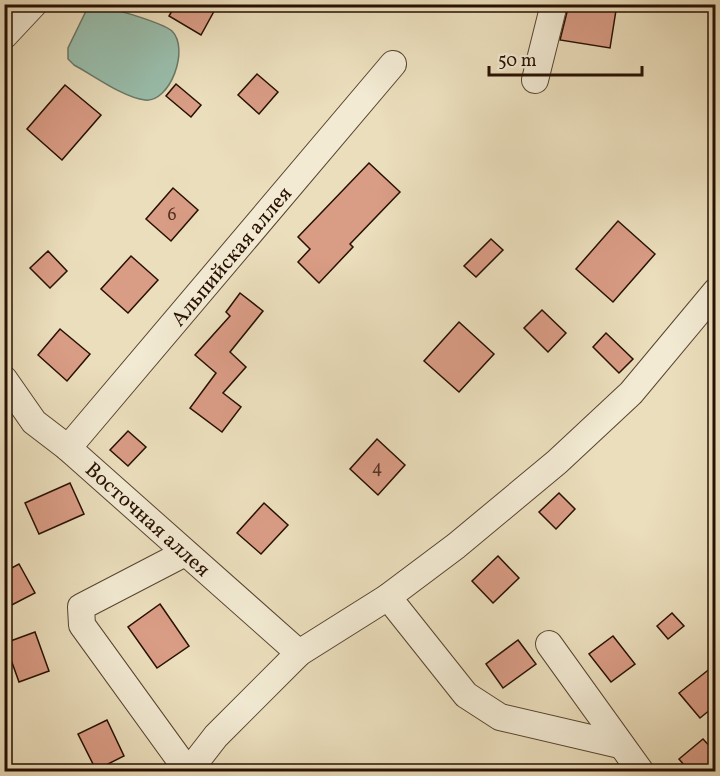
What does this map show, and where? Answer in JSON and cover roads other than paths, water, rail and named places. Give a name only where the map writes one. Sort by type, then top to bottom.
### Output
[{"type":"street","points":[[4,36],[34,4]]},
{"type":"street","points":[[534,80],[554,4]]},
{"type":"street","name":"Альпийская аллея","points":[[68,448],[393,64]]},
{"type":"street","points":[[185,553],[81,607],[82,625],[188,771],[216,736],[299,653],[388,597],[456,546],[538,477],[623,400],[716,291]]},
{"type":"street","name":"Восточная аллея","points":[[4,379],[34,422],[68,448],[299,653]]},
{"type":"street","points":[[388,597],[466,695],[500,717],[620,745]]},
{"type":"street","points":[[549,644],[640,771]]}]
